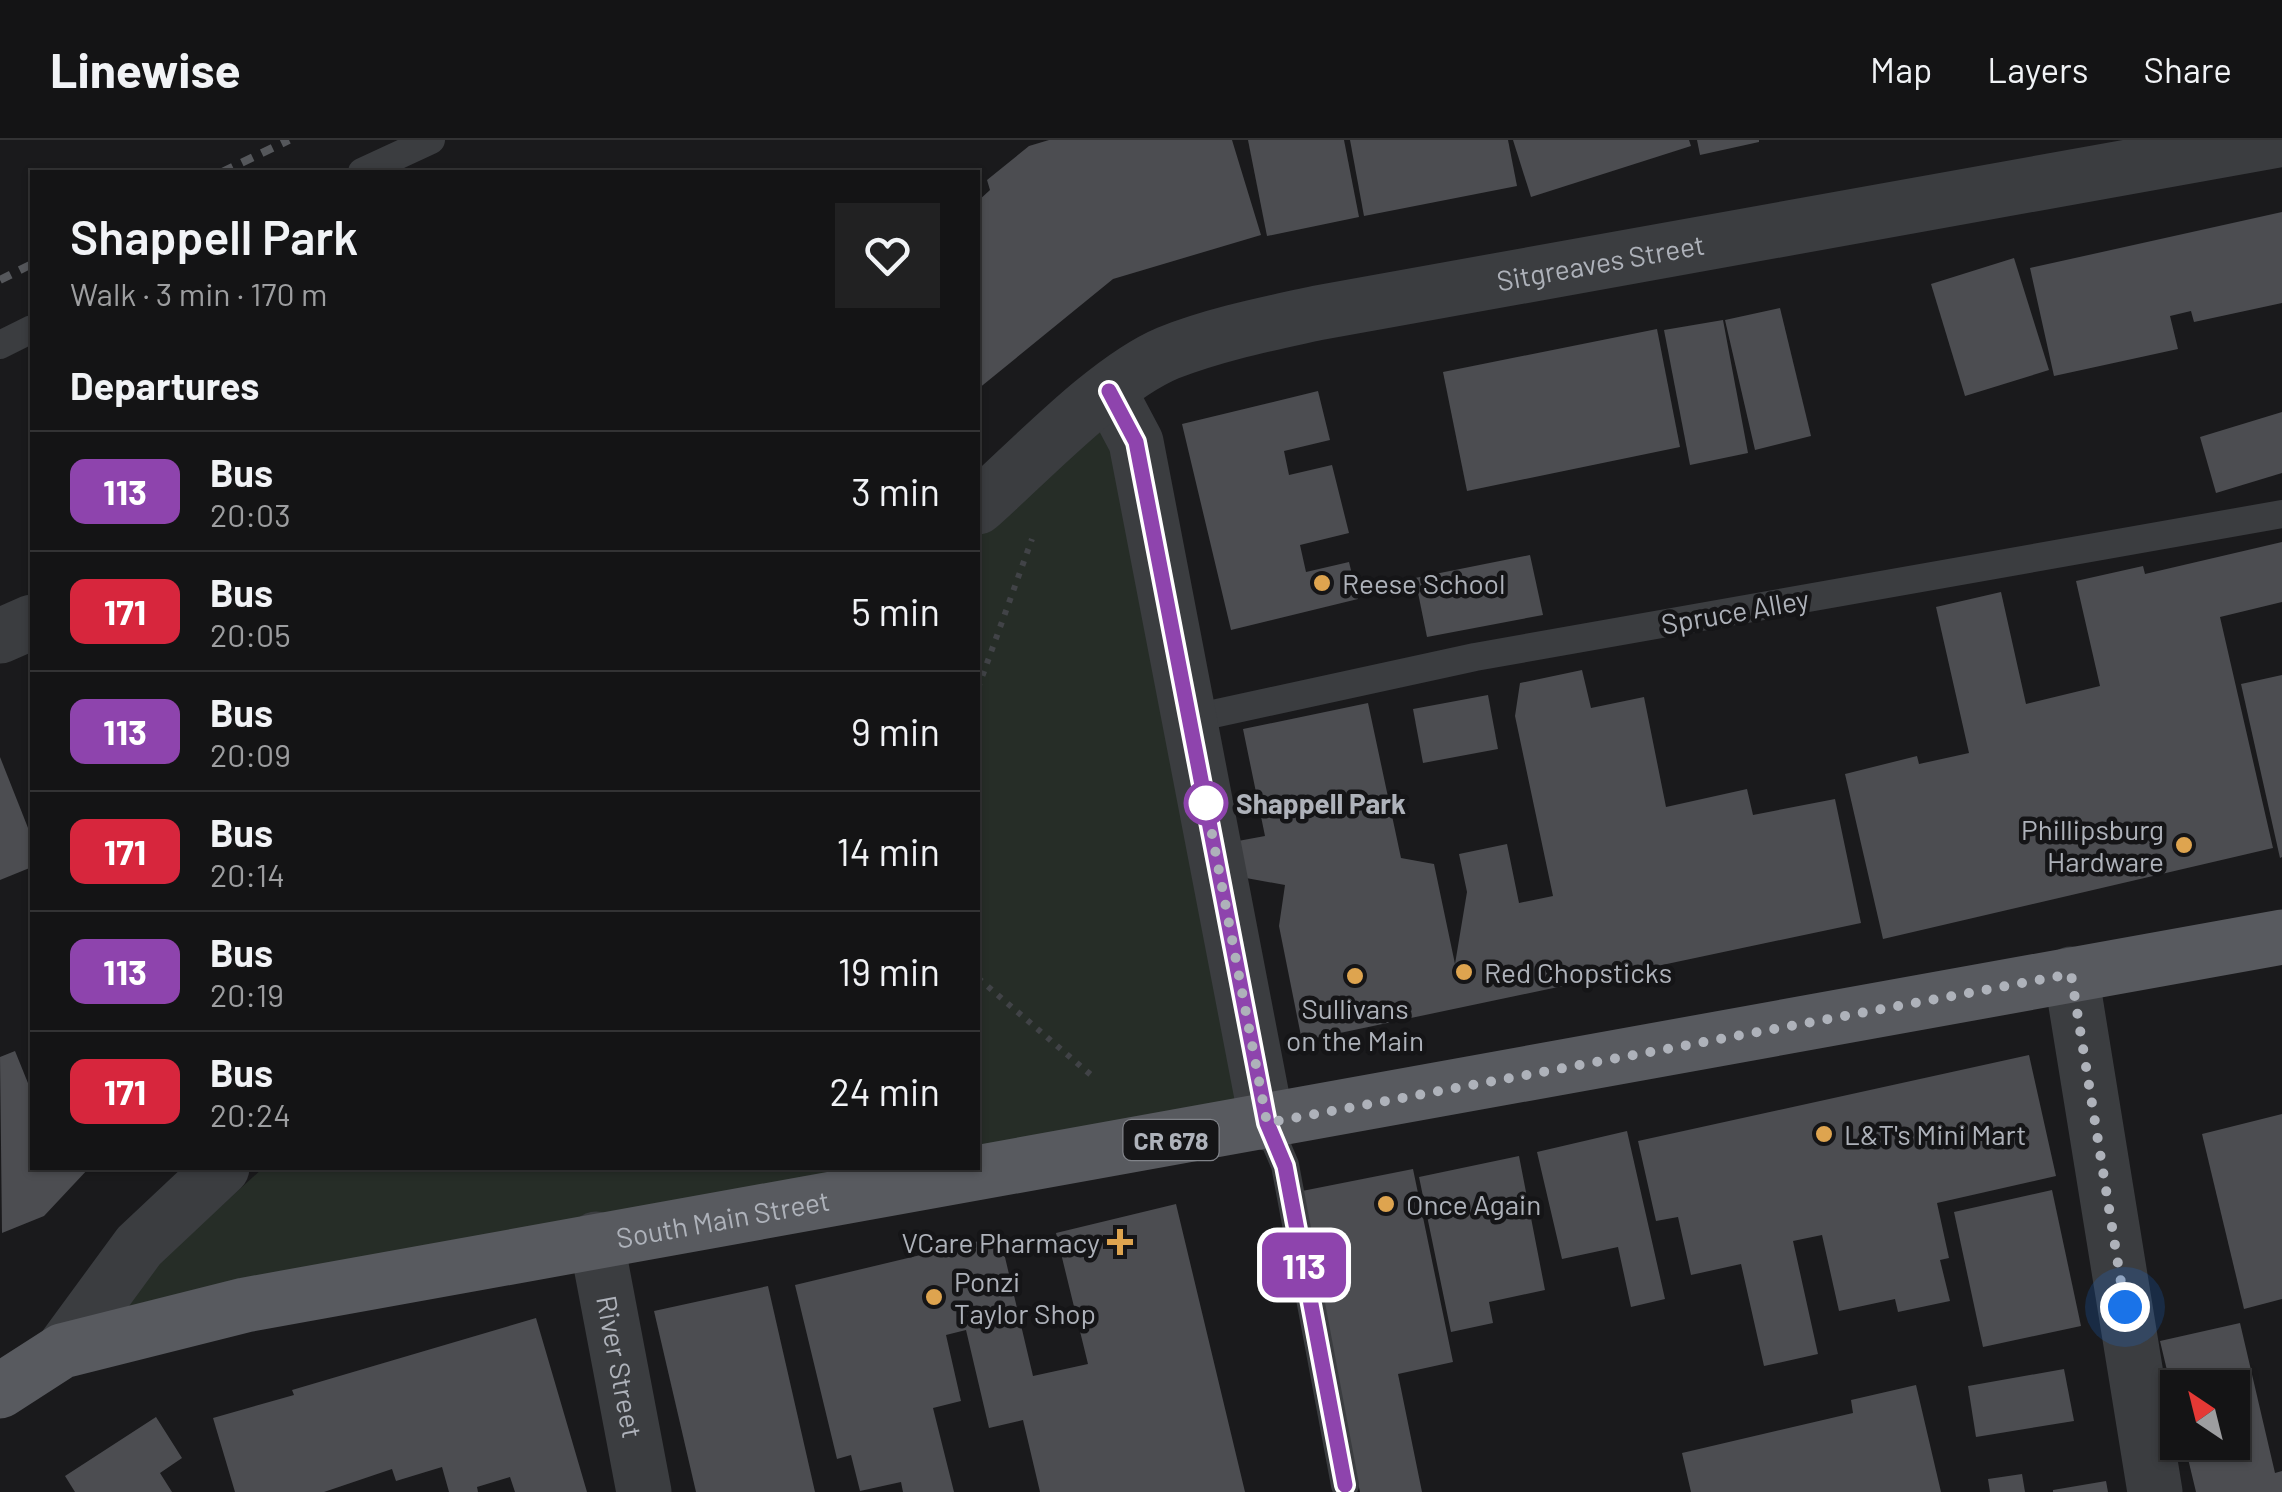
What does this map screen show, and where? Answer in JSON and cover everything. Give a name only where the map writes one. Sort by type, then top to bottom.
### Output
[{"type":"main road","name":"South Main Street","points":[[0,1391],[62,1351],[245,1305],[2282,937]]},
{"type":"street","name":"Sitgreaves Street","points":[[980,506],[1109,391],[1165,354],[1234,332],[1316,313],[2278,140]]},
{"type":"street","points":[[1109,391],[1136,442],[1267,1123]]},
{"type":"street","points":[[0,636],[30,623]]},
{"type":"street","points":[[2071,974],[2155,1492]]},
{"type":"street","points":[[62,1351],[139,1246],[220,1170]]},
{"type":"street","name":"River Street","points":[[596,1239],[644,1492]]},
{"type":"lane","points":[[366,170],[430,140]]},
{"type":"lane","points":[[0,345],[30,330]]},
{"type":"lane","name":"Spruce Alley","points":[[1190,719],[1475,657],[2282,514]]},
{"type":"lane","points":[[1267,1123],[1285,1166],[1345,1485]]},
{"type":"path","points":[[980,682],[1034,534]]},
{"type":"path","points":[[980,980],[1091,1075]]},
{"type":"shaded area","name":"Shappell Park","points":[[1109,391],[1267,1123],[62,1351],[261,1170],[980,1170],[980,510]]},
{"type":"building","points":[[1049,140],[1232,140],[1261,235],[1113,279],[980,387],[980,199],[990,190],[987,180],[1029,146]]},
{"type":"building","points":[[1248,140],[1344,140],[1359,217],[1267,236]]},
{"type":"building","points":[[1350,140],[1508,140],[1517,186],[1364,216]]},
{"type":"building","points":[[1513,140],[1689,140],[1691,146],[1531,197]]},
{"type":"building","points":[[1697,140],[1759,140],[1759,142],[1700,155]]},
{"type":"building","points":[[2282,212],[2282,303],[2194,322],[2191,311],[2170,316],[2178,349],[2054,376],[2030,268]]},
{"type":"building","points":[[2014,258],[2049,370],[1965,396],[1931,284]]},
{"type":"building","points":[[1780,308],[1811,436],[1755,450],[1725,320]]},
{"type":"building","points":[[1723,320],[1748,453],[1690,465],[1664,330]]},
{"type":"building","points":[[1657,329],[1680,447],[1467,491],[1443,372]]},
{"type":"building","points":[[1318,391],[1330,440],[1284,451],[1289,475],[1332,465],[1349,533],[1300,545],[1306,572],[1349,562],[1358,599],[1231,630],[1182,424]]},
{"type":"building","points":[[2282,412],[2282,473],[2216,493],[2200,437]]},
{"type":"building","points":[[2282,542],[2282,602],[2220,617],[2273,848],[1883,939],[1845,774],[1917,756],[1919,764],[1969,753],[1936,607],[2001,592],[2026,704],[2100,686],[2076,581],[2143,566],[2145,574]]},
{"type":"building","points":[[1530,555],[1543,615],[1427,637],[1415,578]]},
{"type":"building","points":[[1582,670],[1591,708],[1644,697],[1666,807],[1747,789],[1753,815],[1835,799],[1861,923],[1302,1041],[1279,926],[1285,885],[1246,878],[1238,841],[1265,836],[1243,729],[1368,703],[1401,858],[1434,864],[1455,964],[1467,892],[1459,854],[1507,844],[1519,903],[1553,896],[1515,716],[1520,683]]},
{"type":"building","points":[[2282,675],[2282,857],[2280,858],[2241,684]]},
{"type":"building","points":[[1488,695],[1498,749],[1423,763],[1413,709]]},
{"type":"building","points":[[0,757],[30,833],[30,868],[0,880]]},
{"type":"building","points":[[15,1051],[30,1088],[30,1170],[87,1170],[44,1216],[2,1233],[0,1057]]},
{"type":"building","points":[[2029,1055],[2056,1176],[1937,1203],[1949,1258],[1940,1260],[1950,1301],[1898,1312],[1895,1299],[1839,1311],[1822,1235],[1793,1241],[1818,1354],[1764,1366],[1741,1264],[1691,1275],[1678,1217],[1656,1221],[1638,1141]]},
{"type":"building","points":[[2282,1114],[2282,1299],[2244,1309],[2202,1134]]},
{"type":"building","points":[[1627,1131],[1665,1299],[1631,1307],[1618,1247],[1562,1259],[1537,1152]]},
{"type":"building","points":[[1519,1156],[1545,1290],[1489,1302],[1493,1323],[1451,1332],[1419,1177]]},
{"type":"building","points":[[1413,1169],[1453,1362],[1398,1374],[1422,1492],[1360,1492],[1297,1192]]},
{"type":"building","points":[[2052,1190],[2081,1326],[1983,1347],[1954,1212]]},
{"type":"building","points":[[1176,1204],[1245,1492],[1040,1492],[1023,1420],[989,1428],[966,1330],[946,1335],[961,1401],[933,1408],[954,1492],[903,1492],[901,1482],[860,1491],[851,1455],[837,1459],[795,1285],[1000,1236],[1033,1376],[1088,1364],[1056,1233]]},
{"type":"building","points":[[768,1286],[815,1492],[696,1492],[654,1311]]},
{"type":"building","points":[[536,1318],[587,1492],[515,1492],[510,1477],[477,1487],[478,1492],[449,1492],[442,1467],[396,1481],[392,1469],[324,1492],[235,1492],[213,1418],[294,1395],[292,1390]]},
{"type":"building","points":[[2240,1323],[2275,1473],[2282,1471],[2282,1492],[2196,1492],[2188,1460],[2250,1460],[2250,1370],[2167,1370],[2160,1341]]},
{"type":"building","points":[[2064,1369],[2074,1421],[1976,1437],[1968,1386]]},
{"type":"building","points":[[1916,1385],[1941,1492],[1691,1492],[1682,1453],[1853,1413],[1851,1400]]},
{"type":"building","points":[[156,1417],[182,1458],[160,1473],[172,1492],[75,1492],[65,1476]]},
{"type":"building","points":[[2022,1474],[2025,1492],[1990,1492],[1988,1479]]},
{"type":"building","points":[[2106,1481],[2108,1492],[2053,1492],[2053,1490]]},
{"type":"railway","points":[[226,170],[289,140]]},
{"type":"railway","points":[[0,280],[30,265]]},
{"type":"bus line","name":"113","points":[[1109,391],[1136,442],[1267,1123],[1285,1166],[1345,1485]]},
{"type":"place","name":"Reese School","points":[[1322,583]]},
{"type":"place","name":"Shappell Park","points":[[1206,803]]},
{"type":"place","name":"Phillipsburg Hardware","points":[[2184,845]]},
{"type":"place","name":"Red Chopsticks","points":[[1464,972]]},
{"type":"place","name":"Sullivans on the Main","points":[[1355,976]]},
{"type":"place","name":"L&T's Mini Mart","points":[[1824,1134]]},
{"type":"place","name":"Once Again","points":[[1386,1204]]},
{"type":"place","name":"VCare Pharmacy","points":[[1120,1242]]},
{"type":"place","name":"Ponzi Taylor Shop","points":[[934,1297]]},
{"type":"route","points":[[1206,803],[1204,792],[1267,1123],[2071,974],[2125,1307]]}]
